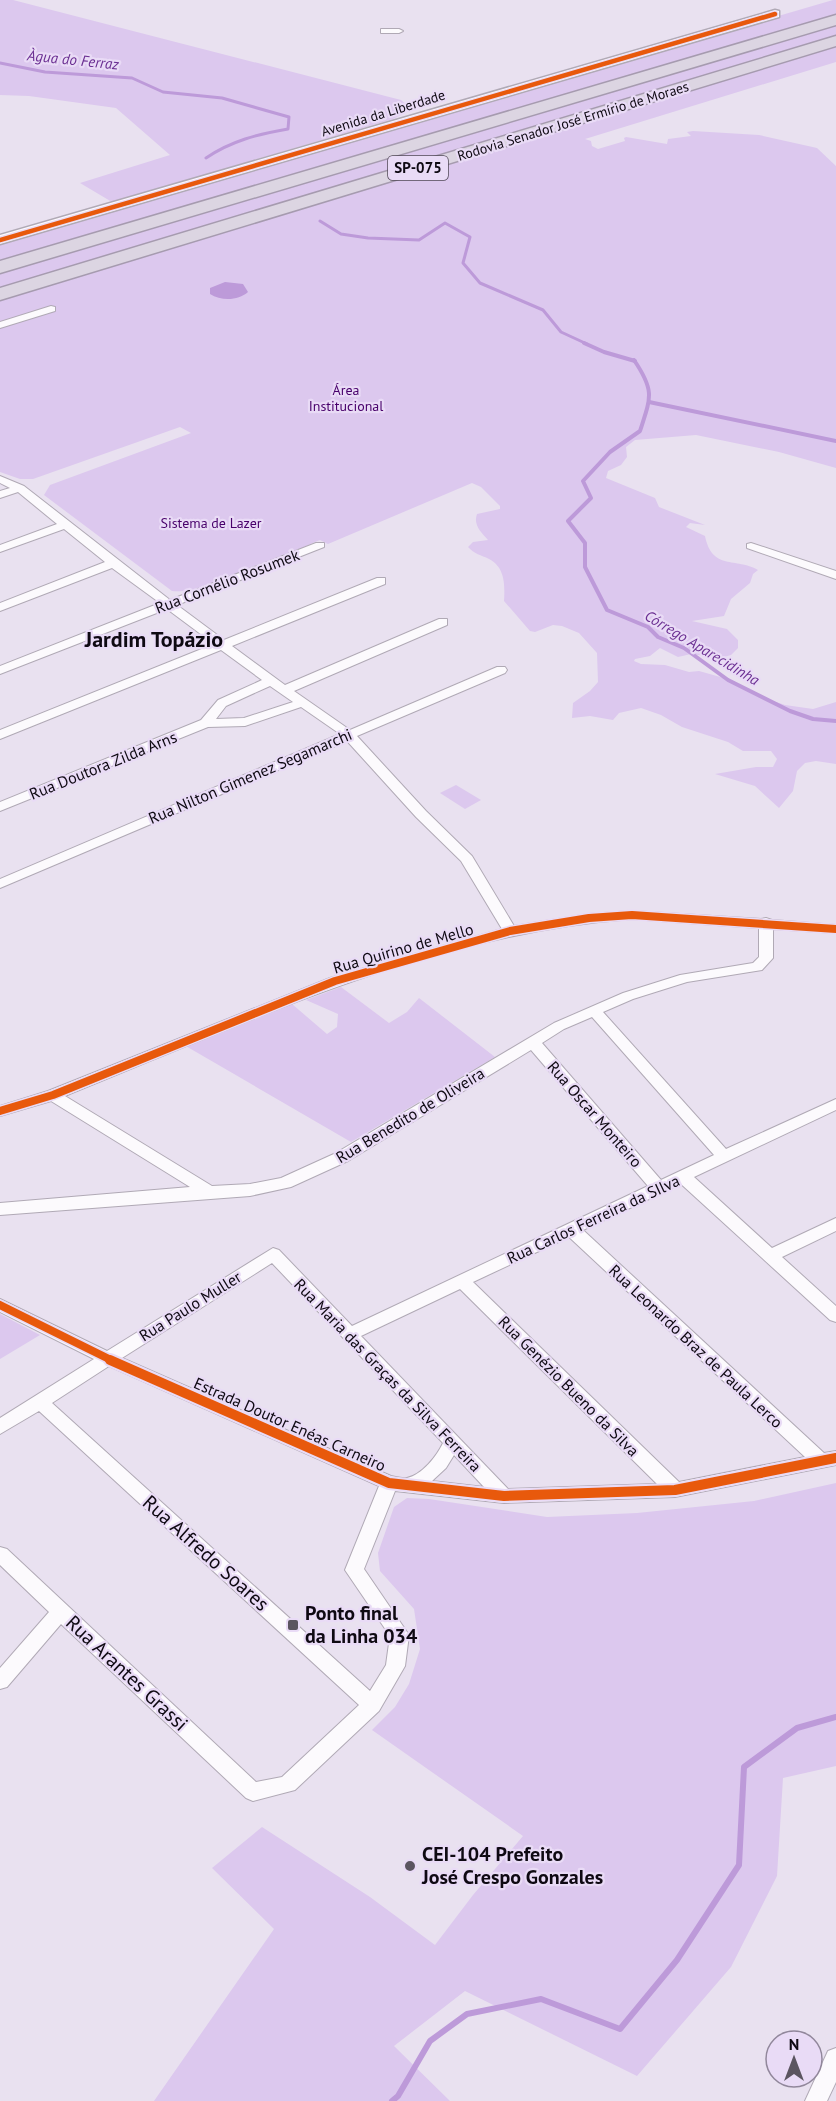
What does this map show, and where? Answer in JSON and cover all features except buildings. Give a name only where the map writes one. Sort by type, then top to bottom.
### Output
[{"type":"highway","name":"Rodovia Senador José Ermírio de Moraes","points":[[0,267],[836,20]]},
{"type":"highway","name":"Rodovia Senador José Ermírio de Moraes","points":[[0,294],[836,41]]},
{"type":"street","name":"Avenida da Liberdade","points":[[0,240],[775,14]]},
{"type":"street","points":[[384,31],[399,31],[396,36]]},
{"type":"street","points":[[0,325],[51,309]]},
{"type":"street","points":[[0,479],[20,488],[113,563],[271,681],[348,734],[421,814],[467,859],[510,931]]},
{"type":"street","points":[[0,495],[20,488]]},
{"type":"street","points":[[0,549],[65,525]]},
{"type":"street","name":"Rua Cornélio Rosumek","points":[[0,670],[320,545]]},
{"type":"street","points":[[751,546],[836,575]]},
{"type":"street","points":[[0,606],[113,563]]},
{"type":"street","points":[[0,735],[381,581]]},
{"type":"street","points":[[285,690],[443,622]]},
{"type":"street","name":"Rua Nilton Gimenez Segamarchi","points":[[0,884],[501,670]]},
{"type":"street","name":"Rua Doutora Zilda Arns","points":[[206,723],[222,704],[271,681]]},
{"type":"street","name":"Rua Doutora Zilda Arns","points":[[0,807],[206,723],[245,722],[302,703]]},
{"type":"street","name":"Rua Quirino de Mello","points":[[0,1111],[53,1095],[335,981],[510,931],[589,918],[632,915],[836,928]]},
{"type":"street","name":"Rua Benedito de Oliveira","points":[[0,1209],[250,1190],[285,1183],[342,1157],[559,1026],[628,996],[685,978],[757,967],[766,958],[766,922]]},
{"type":"street","points":[[596,1011],[724,1157]]},
{"type":"street","name":"Rua Oscar Monteiro","points":[[532,1041],[659,1188]]},
{"type":"street","points":[[53,1095],[209,1192]]},
{"type":"street","name":"Rua Carlos Ferreira da SIlva","points":[[349,1335],[836,1104]]},
{"type":"street","points":[[683,1176],[836,1316]]},
{"type":"street","points":[[771,1256],[836,1224]]},
{"type":"street","name":"Rua Leonardo Braz de Paula Lerco","points":[[571,1229],[829,1460]]},
{"type":"street","name":"Rua Maria das Graças da Silva Ferreira","points":[[273,1254],[504,1496]]},
{"type":"street","name":"Rua Paulo Muller","points":[[0,1427],[273,1254]]},
{"type":"street","name":"Rua Genézio Bueno da Silva","points":[[462,1281],[675,1491]]},
{"type":"street","name":"Estrada Doutor Enéas Carneiro","points":[[0,1305],[108,1359],[389,1483],[504,1496],[675,1491],[829,1460]]},
{"type":"street","name":"Rua Alfredo Soares","points":[[40,1402],[372,1705]]},
{"type":"street","points":[[409,1485],[437,1467],[447,1455],[452,1442]]},
{"type":"street","points":[[372,1705],[395,1666],[400,1635],[354,1570],[389,1483]]},
{"type":"street","name":"Rua Arantes Grassi","points":[[0,1554],[253,1792],[288,1785],[372,1705]]},
{"type":"street","points":[[0,1682],[61,1611]]},
{"type":"street","points":[[823,2098],[836,2058]]},
{"type":"green space","points":[[0,0],[13,0],[401,100],[408,106],[407,112],[393,119],[112,202],[80,183],[170,155],[116,108],[29,96],[0,95]]},
{"type":"green space","points":[[836,0],[836,15],[0,260],[0,244]]},
{"type":"green space","points":[[836,22],[836,37],[0,289],[0,270]]},
{"type":"green space","points":[[836,45],[836,62],[585,139],[591,141],[592,146],[598,149],[625,141],[626,137],[667,144],[668,139],[691,136],[687,132],[693,131],[759,135],[817,148],[836,166],[836,468],[779,452],[696,435],[635,440],[626,447],[627,457],[621,465],[608,471],[606,478],[655,498],[659,507],[705,525],[690,523],[686,527],[705,536],[708,547],[719,559],[758,570],[753,574],[750,583],[731,599],[724,616],[692,621],[727,629],[738,640],[738,648],[731,655],[721,658],[691,654],[678,657],[660,648],[650,656],[634,661],[641,664],[665,665],[689,672],[699,671],[731,680],[758,696],[785,705],[813,709],[836,702],[836,764],[816,761],[805,763],[797,771],[793,791],[779,808],[755,786],[715,774],[756,767],[773,767],[777,759],[771,751],[743,751],[728,742],[682,727],[661,715],[641,708],[619,713],[613,720],[590,716],[572,718],[573,703],[598,682],[597,653],[579,633],[562,626],[553,625],[535,632],[530,631],[504,601],[504,583],[498,567],[494,562],[468,547],[473,542],[488,540],[477,525],[477,514],[500,509],[500,506],[481,487],[472,483],[328,544],[320,540],[204,587],[172,591],[44,495],[50,485],[191,433],[180,427],[33,479],[20,479],[0,472],[0,299]]},
{"type":"green space","points":[[456,785],[481,800],[465,809],[440,793]]},
{"type":"green space","points":[[341,987],[389,1023],[407,1012],[419,998],[495,1057],[351,1142],[184,1045],[292,1004],[327,1034],[337,1027],[338,1014],[306,1000]]},
{"type":"green space","points":[[0,1314],[40,1335],[0,1359]]},
{"type":"green space","points":[[836,1483],[836,1766],[783,1778],[777,1876],[731,1967],[637,2076],[465,1991],[394,2046],[450,2101],[154,2101],[274,1929],[212,1868],[262,1827],[370,1897],[435,1945],[473,1895],[523,1836],[372,1730],[395,1707],[409,1684],[420,1649],[414,1609],[380,1571],[378,1553],[394,1507],[407,1498],[429,1499],[547,1517],[637,1513],[754,1501]]},
{"type":"shaded area","points":[[225,282],[243,284],[248,292],[229,299],[210,294],[210,288]]},
{"type":"waterway","name":"Àgua do Ferraz","points":[[0,63],[45,72],[132,78],[163,92],[222,98],[289,117],[288,129],[245,139],[206,158]]},
{"type":"waterway","name":"Córrego Aparecidinha","points":[[320,221],[341,234],[368,238],[419,240],[445,223],[470,237],[463,263],[480,283],[543,310],[561,332],[587,344]]},
{"type":"waterway","name":"Córrego Aparecidinha","points":[[584,343],[604,352],[635,361]]},
{"type":"waterway","name":"Córrego Aparecidinha","points":[[635,361],[645,379],[649,394],[647,410],[640,431],[610,452],[583,481],[591,498],[568,521],[585,543],[585,567],[607,610],[648,627],[658,637],[684,648],[728,680],[790,711],[813,719],[836,721]]},
{"type":"waterway","points":[[649,402],[836,441]]},
{"type":"waterway","name":"Córrego Aparecidinha","points":[[392,2101],[398,2096],[430,2041],[467,2014],[541,1999],[620,2029],[677,1960],[739,1865],[744,1767],[797,1728],[836,1717]]},
{"type":"cycle path","points":[[0,240],[775,14]]},
{"type":"cycle path","points":[[0,1111],[53,1095],[335,981],[510,931],[589,918],[632,915],[836,929]]},
{"type":"cycle path","points":[[0,1305],[108,1359],[389,1483],[504,1496],[675,1490],[836,1458]]},
{"type":"place","name":"Ponto final da Linha 034","points":[[293,1625]]},
{"type":"place","name":"CEI-104 Prefeito José Crespo Gonzales","points":[[410,1866]]},
{"type":"district","name":"Jardim Topázio","points":[[154,639]]},
{"type":"park label","name":"Área Institucional","points":[[346,398]]},
{"type":"park label","name":"Sistema de Lazer","points":[[211,523]]}]
